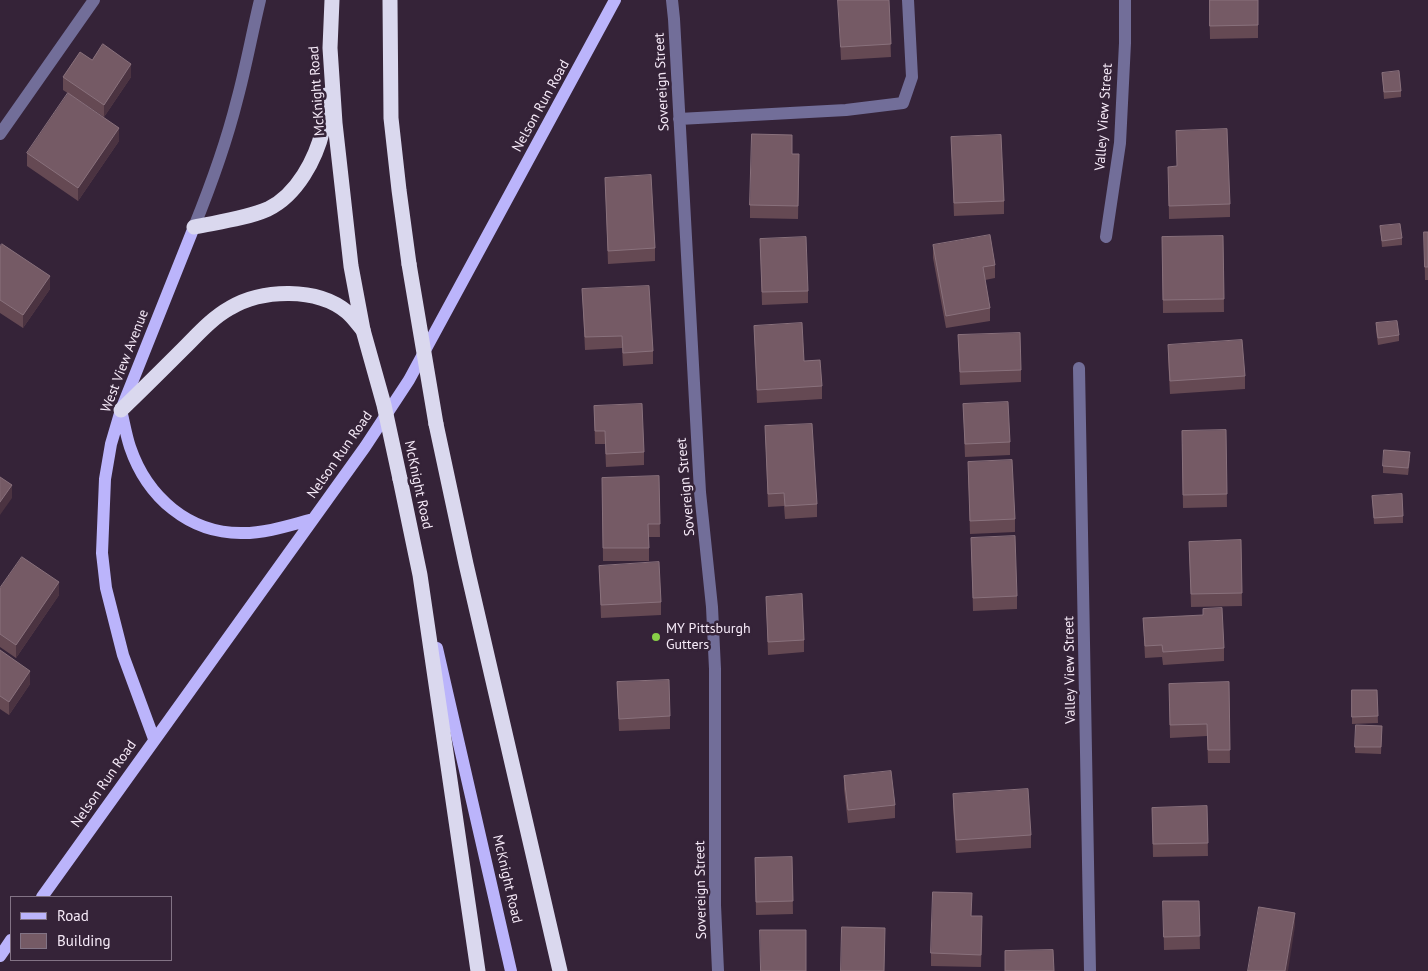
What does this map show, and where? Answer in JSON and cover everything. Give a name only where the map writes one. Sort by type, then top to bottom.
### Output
[{"type":"highway","name":"McKnight Road","points":[[332,0],[330,48],[335,123],[350,256],[363,330],[384,405],[420,575]]},
{"type":"highway","points":[[390,0],[391,118],[399,190],[436,424],[466,564],[560,971]]},
{"type":"highway","points":[[194,226],[249,215],[269,208],[288,195],[302,177],[314,155],[323,129],[330,48]]},
{"type":"highway","points":[[120,410],[211,321],[230,308],[250,299],[274,293],[299,294],[325,300],[346,311],[363,330]]},
{"type":"highway","points":[[420,575],[478,971]]},
{"type":"main road","name":"Nelson Run Road","points":[[43,896],[314,519],[409,380],[615,0]]},
{"type":"main road","name":"West View Avenue","points":[[154,739],[123,655],[114,623],[106,588],[103,562],[102,515],[105,479],[111,444],[120,410],[194,226]]},
{"type":"main road","points":[[120,410],[130,448],[141,473],[155,493],[167,505],[194,524],[219,532],[243,533],[269,530],[314,519]]},
{"type":"main road","name":"McKnight Road","points":[[420,575],[511,971]]},
{"type":"main road","points":[[0,956],[10,941]]},
{"type":"street","points":[[0,134],[94,0]]},
{"type":"street","name":"West View Avenue","points":[[194,226],[210,188],[228,134],[260,0]]},
{"type":"street","name":"Sovereign Street","points":[[672,0],[699,482],[712,607],[715,669],[715,904],[718,971]]},
{"type":"street","points":[[679,119],[846,110],[903,103],[912,77],[908,0]]},
{"type":"street","name":"Valley View Street","points":[[1106,236],[1120,143],[1125,43],[1125,0]]},
{"type":"street","name":"Valley View Street","points":[[1079,368],[1090,971]]},
{"type":"building","points":[[838,0],[889,0],[891,44],[841,47]]},
{"type":"building","points":[[1210,0],[1258,0],[1258,25],[1210,26]]},
{"type":"building","points":[[103,44],[131,64],[104,105],[63,77],[80,52],[92,60]]},
{"type":"building","points":[[1399,71],[1401,91],[1384,92],[1382,73]]},
{"type":"building","points":[[68,93],[119,128],[78,188],[27,153]]},
{"type":"building","points":[[1227,129],[1230,204],[1169,206],[1168,167],[1177,166],[1176,131]]},
{"type":"building","points":[[752,134],[792,135],[792,154],[799,154],[798,206],[750,205]]},
{"type":"building","points":[[1001,135],[1004,201],[954,203],[951,137]]},
{"type":"building","points":[[651,175],[655,248],[608,251],[605,178]]},
{"type":"building","points":[[1400,224],[1402,238],[1382,241],[1380,226]]},
{"type":"building","points":[[1424,232],[1428,232],[1428,267],[1425,267]]},
{"type":"building","points":[[990,235],[995,265],[983,267],[990,308],[946,316],[933,245]]},
{"type":"building","points":[[1223,236],[1224,299],[1163,300],[1162,237]]},
{"type":"building","points":[[806,237],[808,291],[762,292],[760,239]]},
{"type":"building","points":[[2,244],[50,276],[23,315],[0,300],[0,246]]},
{"type":"building","points":[[649,286],[653,351],[623,353],[622,336],[585,337],[582,289]]},
{"type":"building","points":[[1397,321],[1399,335],[1378,338],[1376,323]]},
{"type":"building","points":[[802,323],[804,361],[820,360],[822,386],[757,390],[754,326]]},
{"type":"building","points":[[1020,333],[1021,370],[960,372],[958,335]]},
{"type":"building","points":[[1242,340],[1245,376],[1170,381],[1168,345]]},
{"type":"building","points":[[1008,402],[1010,442],[965,444],[963,404]]},
{"type":"building","points":[[642,404],[644,452],[606,454],[605,431],[595,431],[594,406]]},
{"type":"building","points":[[812,424],[817,504],[785,506],[784,493],[768,494],[765,426]]},
{"type":"building","points":[[1226,430],[1227,494],[1183,495],[1182,431]]},
{"type":"building","points":[[1384,450],[1410,452],[1408,468],[1383,466]]},
{"type":"building","points":[[1012,460],[1015,519],[970,521],[968,462]]},
{"type":"building","points":[[659,476],[660,524],[648,524],[649,548],[603,548],[602,478]]},
{"type":"building","points":[[0,477],[12,485],[0,502]]},
{"type":"building","points":[[1402,494],[1403,516],[1374,518],[1372,496]]},
{"type":"building","points":[[1015,536],[1017,596],[973,598],[971,538]]},
{"type":"building","points":[[1241,540],[1242,593],[1191,594],[1189,542]]},
{"type":"building","points":[[22,557],[59,582],[16,645],[0,634],[0,588]]},
{"type":"building","points":[[659,562],[661,602],[601,605],[599,566]]},
{"type":"building","points":[[802,594],[804,640],[768,642],[766,597]]},
{"type":"building","points":[[1222,608],[1224,648],[1163,652],[1162,645],[1145,646],[1143,618],[1203,615],[1203,609]]},
{"type":"building","points":[[0,650],[30,671],[9,702],[0,696]]},
{"type":"building","points":[[669,680],[670,716],[619,719],[617,682]]},
{"type":"building","points":[[1229,682],[1230,750],[1208,750],[1207,724],[1170,725],[1169,684]]},
{"type":"building","points":[[1352,690],[1377,690],[1378,716],[1352,717]]},
{"type":"building","points":[[1356,725],[1382,726],[1381,747],[1355,747]]},
{"type":"building","points":[[891,771],[895,805],[848,810],[844,776]]},
{"type":"building","points":[[1028,789],[1031,835],[956,840],[953,794]]},
{"type":"building","points":[[1207,806],[1208,843],[1153,844],[1152,808]]},
{"type":"building","points":[[792,857],[793,901],[756,902],[755,858]]},
{"type":"building","points":[[933,892],[972,893],[971,916],[982,916],[981,955],[931,953]]},
{"type":"building","points":[[1163,901],[1199,901],[1200,936],[1164,937]]},
{"type":"building","points":[[1259,907],[1295,913],[1285,971],[1248,971]]},
{"type":"building","points":[[842,927],[885,928],[884,971],[841,971]]},
{"type":"building","points":[[760,930],[806,930],[806,971],[761,971]]},
{"type":"building","points":[[1053,950],[1054,971],[1005,971],[1005,951]]},
{"type":"place","name":"MY Pittsburgh Gutters","points":[[656,637]]}]
